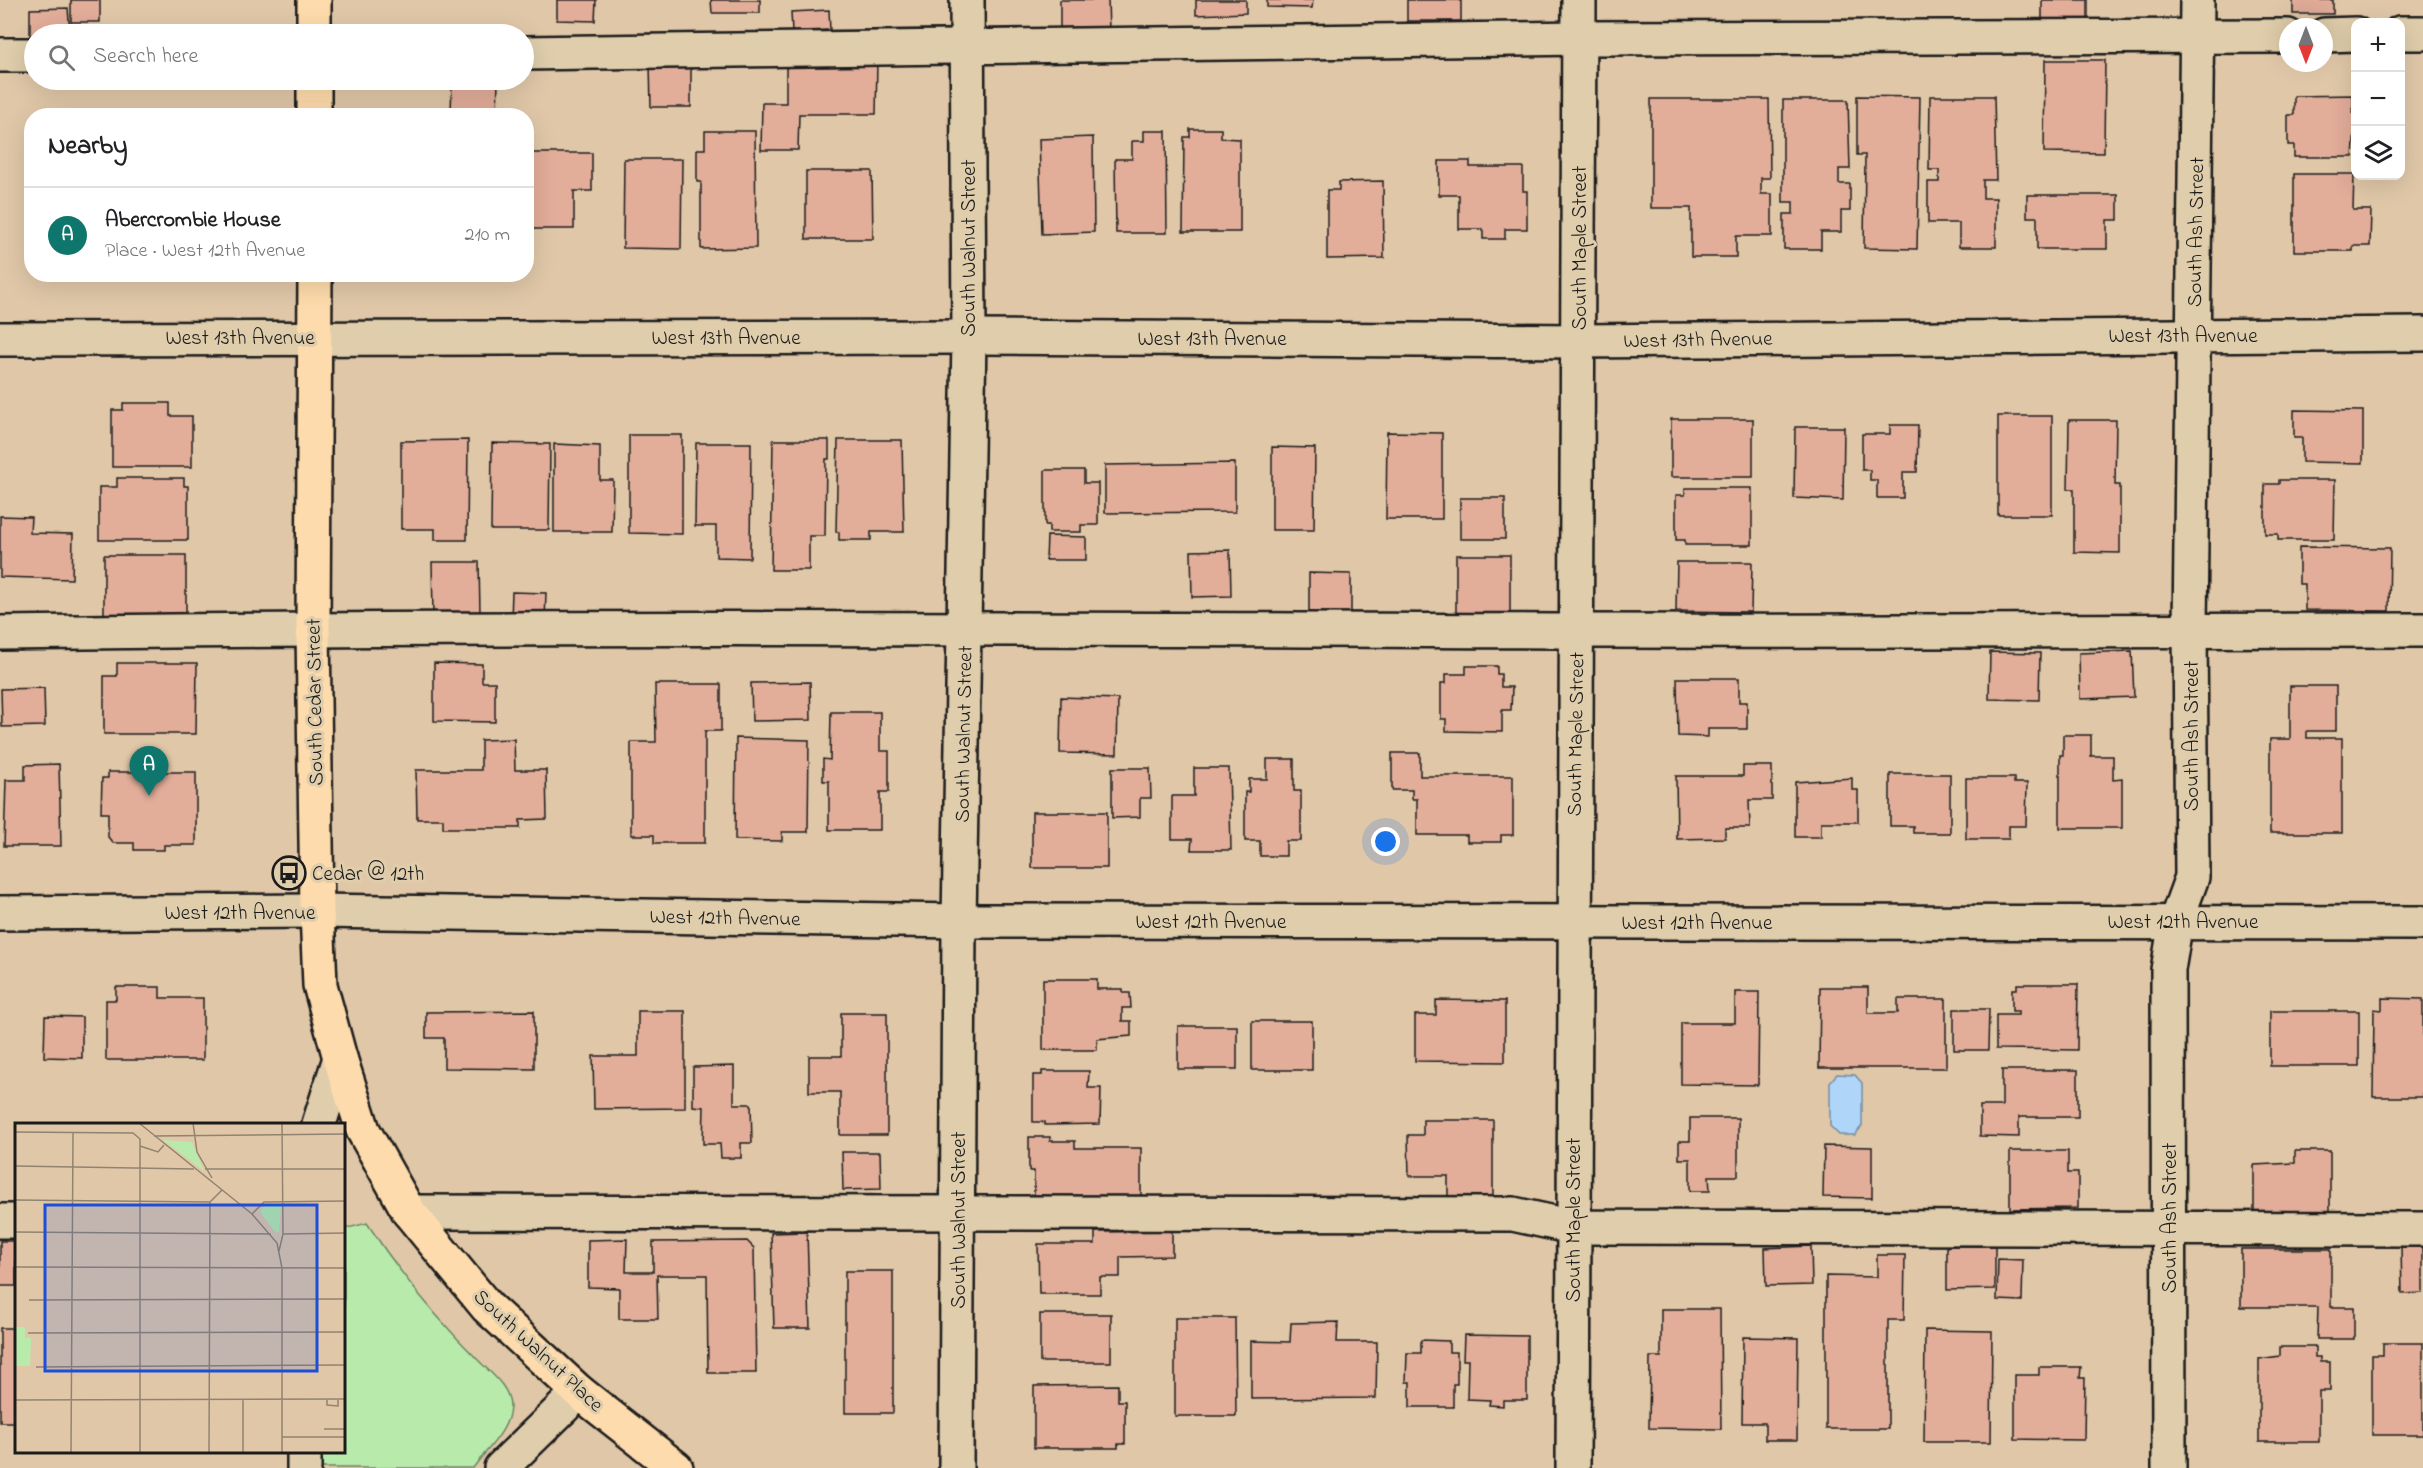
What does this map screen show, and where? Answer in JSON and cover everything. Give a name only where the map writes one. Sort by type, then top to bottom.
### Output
[{"type":"main road","points":[[314,0],[314,24]]},
{"type":"main road","points":[[314,90],[314,108]]},
{"type":"main road","name":"South Cedar Street","points":[[315,282],[313,629],[317,911],[320,985],[340,1058]]},
{"type":"main road","name":"South Walnut Place","points":[[340,1058],[363,1130],[409,1212],[487,1307],[579,1392],[676,1468]]},
{"type":"street","name":"South Walnut Street","points":[[956,1468],[959,921],[969,337],[967,0]]},
{"type":"street","name":"South Maple Street","points":[[1573,1468],[1573,922],[1580,0]]},
{"type":"street","name":"South Ash Street","points":[[2169,1468],[2168,970],[2176,921],[2192,877],[2190,630],[2197,0]]},
{"type":"street","points":[[2405,33],[2423,33]]},
{"type":"street","points":[[2333,35],[2351,34]]},
{"type":"street","points":[[534,53],[1580,38],[2279,36]]},
{"type":"street","points":[[0,55],[24,55]]},
{"type":"street","name":"West 13th Avenue","points":[[0,339],[969,337],[1579,341],[2194,334],[2423,334]]},
{"type":"street","points":[[0,633],[313,629],[965,627],[1576,631],[2423,630]]},
{"type":"street","name":"West 12th Avenue","points":[[0,913],[317,911],[959,921],[2423,923]]},
{"type":"street","points":[[320,1123],[340,1058]]},
{"type":"street","points":[[409,1212],[1513,1214],[1573,1227],[2423,1229]]},
{"type":"street","points":[[501,1468],[579,1392]]},
{"type":"green space","points":[[367,1223],[420,1296],[500,1382],[507,1393],[510,1406],[506,1423],[473,1468],[318,1468],[320,1453],[345,1453],[345,1229]]},
{"type":"water","points":[[1837,1074],[1855,1075],[1862,1083],[1862,1126],[1855,1135],[1839,1135],[1830,1126],[1830,1082]]},
{"type":"building","points":[[71,0],[100,0],[100,22],[71,22]]},
{"type":"building","points":[[557,0],[596,0],[595,21],[557,20]]},
{"type":"building","points":[[711,0],[760,0],[760,13],[712,13]]},
{"type":"building","points":[[1060,0],[1108,0],[1109,30],[1060,31]]},
{"type":"building","points":[[1196,0],[1246,0],[1246,13],[1196,15]]},
{"type":"building","points":[[1267,0],[1313,0],[1312,8],[1267,7]]},
{"type":"building","points":[[1407,0],[1461,0],[1461,21],[1407,21]]},
{"type":"building","points":[[2042,0],[2088,0],[2088,22],[2042,21]]},
{"type":"building","points":[[2293,0],[2333,0],[2333,14],[2293,14]]},
{"type":"building","points":[[68,8],[69,24],[30,24],[30,9]]},
{"type":"building","points":[[829,10],[830,30],[792,32],[791,12]]},
{"type":"building","points":[[790,60],[877,62],[876,114],[799,114],[798,150],[761,150],[762,103],[786,103],[786,68],[789,67]]},
{"type":"building","points":[[2045,60],[2105,60],[2104,153],[2044,152]]},
{"type":"building","points":[[691,63],[691,107],[651,107],[650,64]]},
{"type":"building","points":[[452,90],[498,90],[497,108],[451,108]]},
{"type":"building","points":[[2351,95],[2351,157],[2294,157],[2294,145],[2288,145],[2288,115],[2294,115],[2294,96]]},
{"type":"building","points":[[1857,96],[1920,97],[1917,249],[1864,248],[1865,155],[1857,155]]},
{"type":"building","points":[[1930,96],[1994,96],[1996,180],[1983,180],[1983,198],[1996,198],[1996,247],[1959,247],[1959,223],[1928,223],[1928,182],[1939,182],[1939,170],[1929,170]]},
{"type":"building","points":[[1651,99],[1769,99],[1770,178],[1761,178],[1761,194],[1772,194],[1772,236],[1736,236],[1736,257],[1691,257],[1691,208],[1651,208]]},
{"type":"building","points":[[1783,100],[1848,100],[1850,169],[1839,169],[1839,184],[1850,184],[1850,211],[1841,211],[1841,232],[1821,232],[1821,249],[1784,249],[1784,214],[1793,214],[1793,202],[1783,202]]},
{"type":"building","points":[[1190,129],[1221,129],[1221,138],[1240,139],[1240,232],[1183,232],[1184,137],[1190,137]]},
{"type":"building","points":[[705,131],[755,131],[756,248],[701,249],[701,182],[697,182],[697,149],[705,149]]},
{"type":"building","points":[[1144,131],[1166,131],[1167,233],[1116,233],[1115,159],[1132,159],[1132,141],[1144,141]]},
{"type":"building","points":[[1093,137],[1094,232],[1042,234],[1039,139]]},
{"type":"building","points":[[534,153],[592,153],[592,191],[574,191],[574,229],[534,229]]},
{"type":"building","points":[[624,159],[682,159],[681,249],[623,248]]},
{"type":"building","points":[[1439,161],[1470,161],[1470,167],[1523,167],[1523,191],[1527,191],[1527,229],[1505,229],[1505,239],[1483,239],[1483,229],[1459,229],[1459,195],[1439,195]]},
{"type":"building","points":[[806,171],[872,171],[873,239],[806,239]]},
{"type":"building","points":[[2294,174],[2351,174],[2351,180],[2354,180],[2353,210],[2371,210],[2370,246],[2353,246],[2353,251],[2294,251]]},
{"type":"building","points":[[1383,181],[1384,258],[1327,259],[1327,190],[1339,190],[1339,182]]},
{"type":"building","points":[[2027,195],[2118,195],[2118,220],[2107,220],[2107,249],[2037,249],[2037,217],[2027,217]]},
{"type":"building","points":[[123,403],[170,403],[170,416],[192,416],[192,467],[112,467],[112,410],[123,410]]},
{"type":"building","points":[[2294,410],[2363,411],[2363,463],[2302,462],[2302,438],[2294,438]]},
{"type":"building","points":[[1998,416],[2052,416],[2052,515],[1998,515]]},
{"type":"building","points":[[1671,419],[1753,419],[1753,477],[1671,477]]},
{"type":"building","points":[[2069,420],[2116,420],[2115,485],[2120,485],[2120,553],[2074,552],[2074,489],[2068,489]]},
{"type":"building","points":[[1890,425],[1918,425],[1917,472],[1903,472],[1903,498],[1877,498],[1877,480],[1870,480],[1870,470],[1862,470],[1862,434],[1890,434]]},
{"type":"building","points":[[1795,427],[1844,427],[1843,500],[1794,498]]},
{"type":"building","points":[[1387,432],[1442,433],[1442,519],[1386,519]]},
{"type":"building","points":[[629,435],[682,435],[682,534],[629,533]]},
{"type":"building","points":[[468,440],[467,540],[435,540],[435,529],[401,529],[401,441]]},
{"type":"building","points":[[773,440],[829,440],[829,459],[826,459],[825,536],[809,536],[809,570],[771,570]]},
{"type":"building","points":[[838,440],[902,440],[904,532],[871,532],[871,540],[839,540],[839,532],[836,532]]},
{"type":"building","points":[[492,443],[550,444],[549,530],[491,530]]},
{"type":"building","points":[[696,443],[751,443],[750,558],[716,557],[716,526],[695,526]]},
{"type":"building","points":[[554,444],[600,446],[600,480],[613,480],[612,532],[554,532]]},
{"type":"building","points":[[1272,447],[1315,448],[1314,530],[1272,530]]},
{"type":"building","points":[[1235,463],[1235,512],[1105,513],[1105,465]]},
{"type":"building","points":[[1045,470],[1084,470],[1084,483],[1098,483],[1098,525],[1081,525],[1081,532],[1049,532],[1049,525],[1045,525]]},
{"type":"building","points":[[117,478],[184,478],[184,486],[188,486],[188,540],[99,540],[99,487],[117,487]]},
{"type":"building","points":[[2279,480],[2335,480],[2334,540],[2278,540],[2278,534],[2265,534],[2265,484],[2279,484]]},
{"type":"building","points":[[1685,488],[1752,488],[1752,545],[1685,545],[1685,540],[1676,540],[1676,495],[1685,495]]},
{"type":"building","points":[[1460,498],[1505,498],[1505,539],[1460,539]]},
{"type":"building","points":[[0,516],[31,517],[30,533],[73,534],[72,579],[0,577]]},
{"type":"building","points":[[1047,536],[1086,537],[1086,560],[1046,560]]},
{"type":"building","points":[[2299,547],[2390,548],[2389,611],[2305,610],[2305,584],[2299,584]]},
{"type":"building","points":[[1230,550],[1231,596],[1192,597],[1191,551]]},
{"type":"building","points":[[104,555],[186,555],[186,614],[104,614]]},
{"type":"building","points":[[1456,555],[1510,555],[1510,614],[1456,614]]},
{"type":"building","points":[[432,562],[479,562],[480,613],[433,614]]},
{"type":"building","points":[[1677,562],[1752,562],[1751,612],[1676,611]]},
{"type":"building","points":[[1309,573],[1351,574],[1351,618],[1309,618]]},
{"type":"building","points":[[512,592],[546,593],[545,621],[511,620]]},
{"type":"building","points":[[2132,651],[2134,697],[2080,699],[2079,653]]},
{"type":"building","points":[[1990,652],[2040,653],[2039,700],[1989,699]]},
{"type":"building","points":[[117,663],[197,663],[196,734],[104,734],[104,676],[117,676]]},
{"type":"building","points":[[434,663],[482,664],[482,682],[495,682],[495,722],[434,721]]},
{"type":"building","points":[[1466,666],[1497,666],[1497,674],[1501,674],[1501,687],[1512,687],[1511,710],[1502,710],[1502,732],[1446,731],[1446,719],[1441,719],[1441,683],[1446,683],[1446,674],[1466,674]]},
{"type":"building","points":[[1677,678],[1739,678],[1739,702],[1747,702],[1747,729],[1708,729],[1708,737],[1678,736]]},
{"type":"building","points":[[810,682],[811,720],[752,721],[751,683]]},
{"type":"building","points":[[655,684],[721,684],[721,731],[705,731],[705,843],[654,843],[654,835],[631,835],[631,742],[656,742]]},
{"type":"building","points":[[2290,686],[2336,686],[2336,731],[2307,731],[2307,738],[2342,738],[2342,833],[2270,833],[2270,739],[2290,739]]},
{"type":"building","points":[[44,688],[45,726],[2,727],[1,689]]},
{"type":"building","points":[[1061,697],[1118,699],[1117,754],[1060,753]]},
{"type":"building","points":[[831,712],[880,712],[880,751],[889,751],[889,792],[880,792],[880,830],[829,830],[829,781],[823,781],[823,759],[830,760]]},
{"type":"building","points":[[2063,735],[2091,735],[2091,756],[2113,756],[2113,780],[2122,779],[2122,828],[2060,828],[2060,755],[2063,755]]},
{"type":"building","points":[[736,738],[809,740],[808,832],[782,832],[782,841],[735,840]]},
{"type":"building","points":[[514,739],[515,770],[546,770],[547,819],[520,820],[520,828],[443,828],[443,819],[417,819],[416,770],[481,770],[481,740]]},
{"type":"building","points":[[1392,753],[1420,753],[1420,776],[1513,776],[1513,835],[1501,835],[1501,842],[1467,842],[1467,835],[1417,835],[1417,799],[1412,799],[1412,790],[1392,790]]},
{"type":"building","points":[[1267,759],[1294,759],[1294,791],[1301,791],[1301,841],[1286,841],[1286,856],[1260,856],[1260,841],[1245,841],[1245,792],[1249,792],[1249,779],[1267,779]]},
{"type":"building","points":[[59,764],[61,846],[4,846],[6,780],[25,780],[25,765]]},
{"type":"building","points":[[1743,766],[1772,766],[1772,800],[1749,800],[1750,828],[1725,828],[1725,838],[1677,839],[1676,776],[1743,776]]},
{"type":"building","points":[[1112,768],[1150,768],[1151,798],[1140,798],[1140,817],[1112,818]]},
{"type":"building","points":[[1194,768],[1229,768],[1231,850],[1191,850],[1192,839],[1172,839],[1172,796],[1194,796]]},
{"type":"building","points":[[108,772],[196,772],[196,845],[164,845],[164,850],[134,850],[134,843],[113,843],[108,837],[108,813],[101,813],[102,778],[108,778]]},
{"type":"building","points":[[1890,774],[1950,774],[1950,833],[1913,833],[1913,826],[1890,826]]},
{"type":"building","points":[[1852,778],[1852,790],[1858,790],[1858,822],[1821,822],[1821,837],[1795,837],[1795,782]]},
{"type":"building","points":[[1966,778],[2014,778],[2014,783],[2027,783],[2026,826],[2009,826],[2009,839],[1966,839]]},
{"type":"building","points":[[1032,812],[1107,812],[1107,868],[1032,868]]},
{"type":"building","points":[[1043,979],[1097,979],[1097,989],[1123,989],[1123,993],[1130,993],[1131,1008],[1122,1008],[1122,1021],[1131,1021],[1131,1036],[1097,1039],[1097,1050],[1043,1050]]},
{"type":"building","points":[[2017,984],[2078,984],[2077,1050],[1996,1049],[1996,1015],[2018,1015],[2018,1011],[2012,1011],[2012,989],[2017,989]]},
{"type":"building","points":[[116,987],[160,987],[160,998],[203,998],[203,1060],[106,1060],[106,1000],[116,1000]]},
{"type":"building","points":[[1820,987],[1868,987],[1868,1013],[1898,1013],[1898,999],[1946,999],[1946,1068],[1819,1068]]},
{"type":"building","points":[[1735,992],[1759,992],[1758,1085],[1681,1084],[1681,1023],[1735,1023]]},
{"type":"building","points":[[2382,998],[2423,999],[2423,1097],[2373,1097],[2374,1009],[2382,1010]]},
{"type":"building","points":[[1436,1000],[1505,1001],[1505,1062],[1415,1061],[1415,1015],[1436,1015]]},
{"type":"building","points":[[1954,1009],[1989,1009],[1988,1050],[1954,1050]]},
{"type":"building","points":[[534,1011],[534,1069],[444,1068],[444,1038],[426,1038],[426,1012]]},
{"type":"building","points":[[638,1011],[685,1011],[685,1108],[594,1109],[593,1056],[638,1056]]},
{"type":"building","points":[[2270,1011],[2359,1011],[2359,1066],[2270,1066]]},
{"type":"building","points":[[841,1013],[887,1013],[887,1135],[840,1135],[840,1092],[809,1092],[809,1056],[841,1056]]},
{"type":"building","points":[[45,1016],[82,1017],[82,1058],[44,1057]]},
{"type":"building","points":[[1252,1021],[1312,1021],[1312,1070],[1252,1070]]},
{"type":"building","points":[[1178,1026],[1237,1026],[1237,1069],[1178,1069]]},
{"type":"building","points":[[734,1066],[734,1104],[751,1104],[752,1143],[741,1143],[741,1158],[721,1158],[720,1144],[703,1144],[704,1107],[693,1106],[693,1067]]},
{"type":"building","points":[[2002,1070],[2078,1070],[2078,1117],[2019,1117],[2019,1137],[1980,1136],[1980,1106],[2002,1106]]},
{"type":"building","points":[[1042,1071],[1089,1071],[1088,1088],[1101,1088],[1100,1124],[1045,1125],[1045,1122],[1033,1122],[1033,1075],[1042,1075]]},
{"type":"building","points":[[1690,1118],[1738,1118],[1738,1176],[1709,1176],[1710,1191],[1690,1191],[1690,1159],[1679,1159],[1679,1141],[1690,1141]]},
{"type":"building","points":[[1423,1120],[1493,1120],[1493,1198],[1448,1198],[1448,1176],[1409,1176],[1408,1135],[1423,1135]]},
{"type":"building","points":[[1029,1137],[1050,1137],[1050,1141],[1075,1141],[1075,1148],[1141,1148],[1141,1199],[1034,1197],[1034,1171],[1029,1171]]},
{"type":"building","points":[[1824,1146],[1872,1147],[1872,1198],[1823,1197]]},
{"type":"building","points":[[2010,1151],[2068,1151],[2068,1173],[2078,1173],[2078,1208],[2010,1209]]},
{"type":"building","points":[[2295,1151],[2330,1151],[2330,1217],[2254,1217],[2254,1165],[2295,1163]]},
{"type":"building","points":[[842,1152],[880,1152],[881,1189],[843,1190]]},
{"type":"building","points":[[1172,1231],[1172,1256],[1120,1257],[1120,1277],[1100,1277],[1100,1294],[1039,1294],[1038,1244],[1095,1244],[1095,1232]]},
{"type":"building","points":[[807,1232],[810,1328],[774,1328],[771,1233]]},
{"type":"building","points":[[627,1239],[626,1272],[653,1272],[653,1242],[747,1241],[754,1248],[756,1373],[708,1373],[707,1275],[657,1275],[658,1319],[619,1319],[619,1288],[588,1287],[588,1240]]},
{"type":"building","points":[[0,1241],[15,1241],[15,1286],[0,1286]]},
{"type":"building","points":[[1811,1246],[1812,1285],[1766,1286],[1765,1248]]},
{"type":"building","points":[[1947,1246],[1995,1246],[1995,1289],[1947,1290]]},
{"type":"building","points":[[2423,1246],[2423,1293],[2402,1294],[2401,1247]]},
{"type":"building","points":[[2241,1249],[2331,1249],[2331,1307],[2354,1307],[2354,1339],[2317,1339],[2318,1307],[2241,1307]]},
{"type":"building","points":[[1877,1255],[1905,1255],[1904,1320],[1888,1320],[1888,1429],[1826,1429],[1826,1276],[1877,1277]]},
{"type":"building","points":[[1998,1259],[2023,1260],[2022,1301],[1997,1300]]},
{"type":"building","points":[[845,1271],[893,1271],[893,1413],[845,1413]]},
{"type":"building","points":[[1661,1309],[1720,1309],[1721,1429],[1649,1428],[1650,1357],[1661,1357]]},
{"type":"building","points":[[1040,1314],[1111,1314],[1111,1362],[1040,1362]]},
{"type":"building","points":[[1175,1318],[1235,1318],[1236,1416],[1175,1416]]},
{"type":"building","points":[[1338,1322],[1337,1342],[1377,1342],[1376,1398],[1251,1399],[1251,1341],[1290,1342],[1291,1323]]},
{"type":"building","points":[[0,1328],[15,1328],[15,1422],[0,1422]]},
{"type":"building","points":[[1925,1330],[1992,1331],[1991,1442],[1924,1442]]},
{"type":"building","points":[[1464,1335],[1527,1336],[1527,1400],[1503,1400],[1503,1406],[1489,1405],[1490,1400],[1467,1399],[1468,1360],[1463,1360]]},
{"type":"building","points":[[1743,1337],[1798,1338],[1797,1440],[1765,1440],[1765,1423],[1742,1423]]},
{"type":"building","points":[[1421,1340],[1449,1341],[1449,1352],[1457,1352],[1457,1384],[1453,1384],[1453,1407],[1410,1407],[1410,1382],[1406,1382],[1407,1353],[1421,1353]]},
{"type":"building","points":[[2383,1343],[2423,1343],[2423,1435],[2372,1435],[2372,1355],[2383,1355]]},
{"type":"building","points":[[2280,1347],[2315,1347],[2315,1357],[2320,1357],[2320,1362],[2330,1362],[2330,1391],[2319,1391],[2319,1442],[2259,1442],[2259,1359],[2280,1356]]},
{"type":"building","points":[[2039,1367],[2081,1367],[2080,1378],[2085,1378],[2084,1440],[2015,1439],[2015,1375],[2039,1375]]},
{"type":"building","points":[[1118,1385],[1118,1401],[1125,1401],[1125,1444],[1118,1444],[1118,1448],[1034,1448],[1034,1386]]},
{"type":"place","name":"Abercrombie House","points":[[149,796]]},
{"type":"place","name":"Cedar @ 12th","points":[[289,873]]}]
